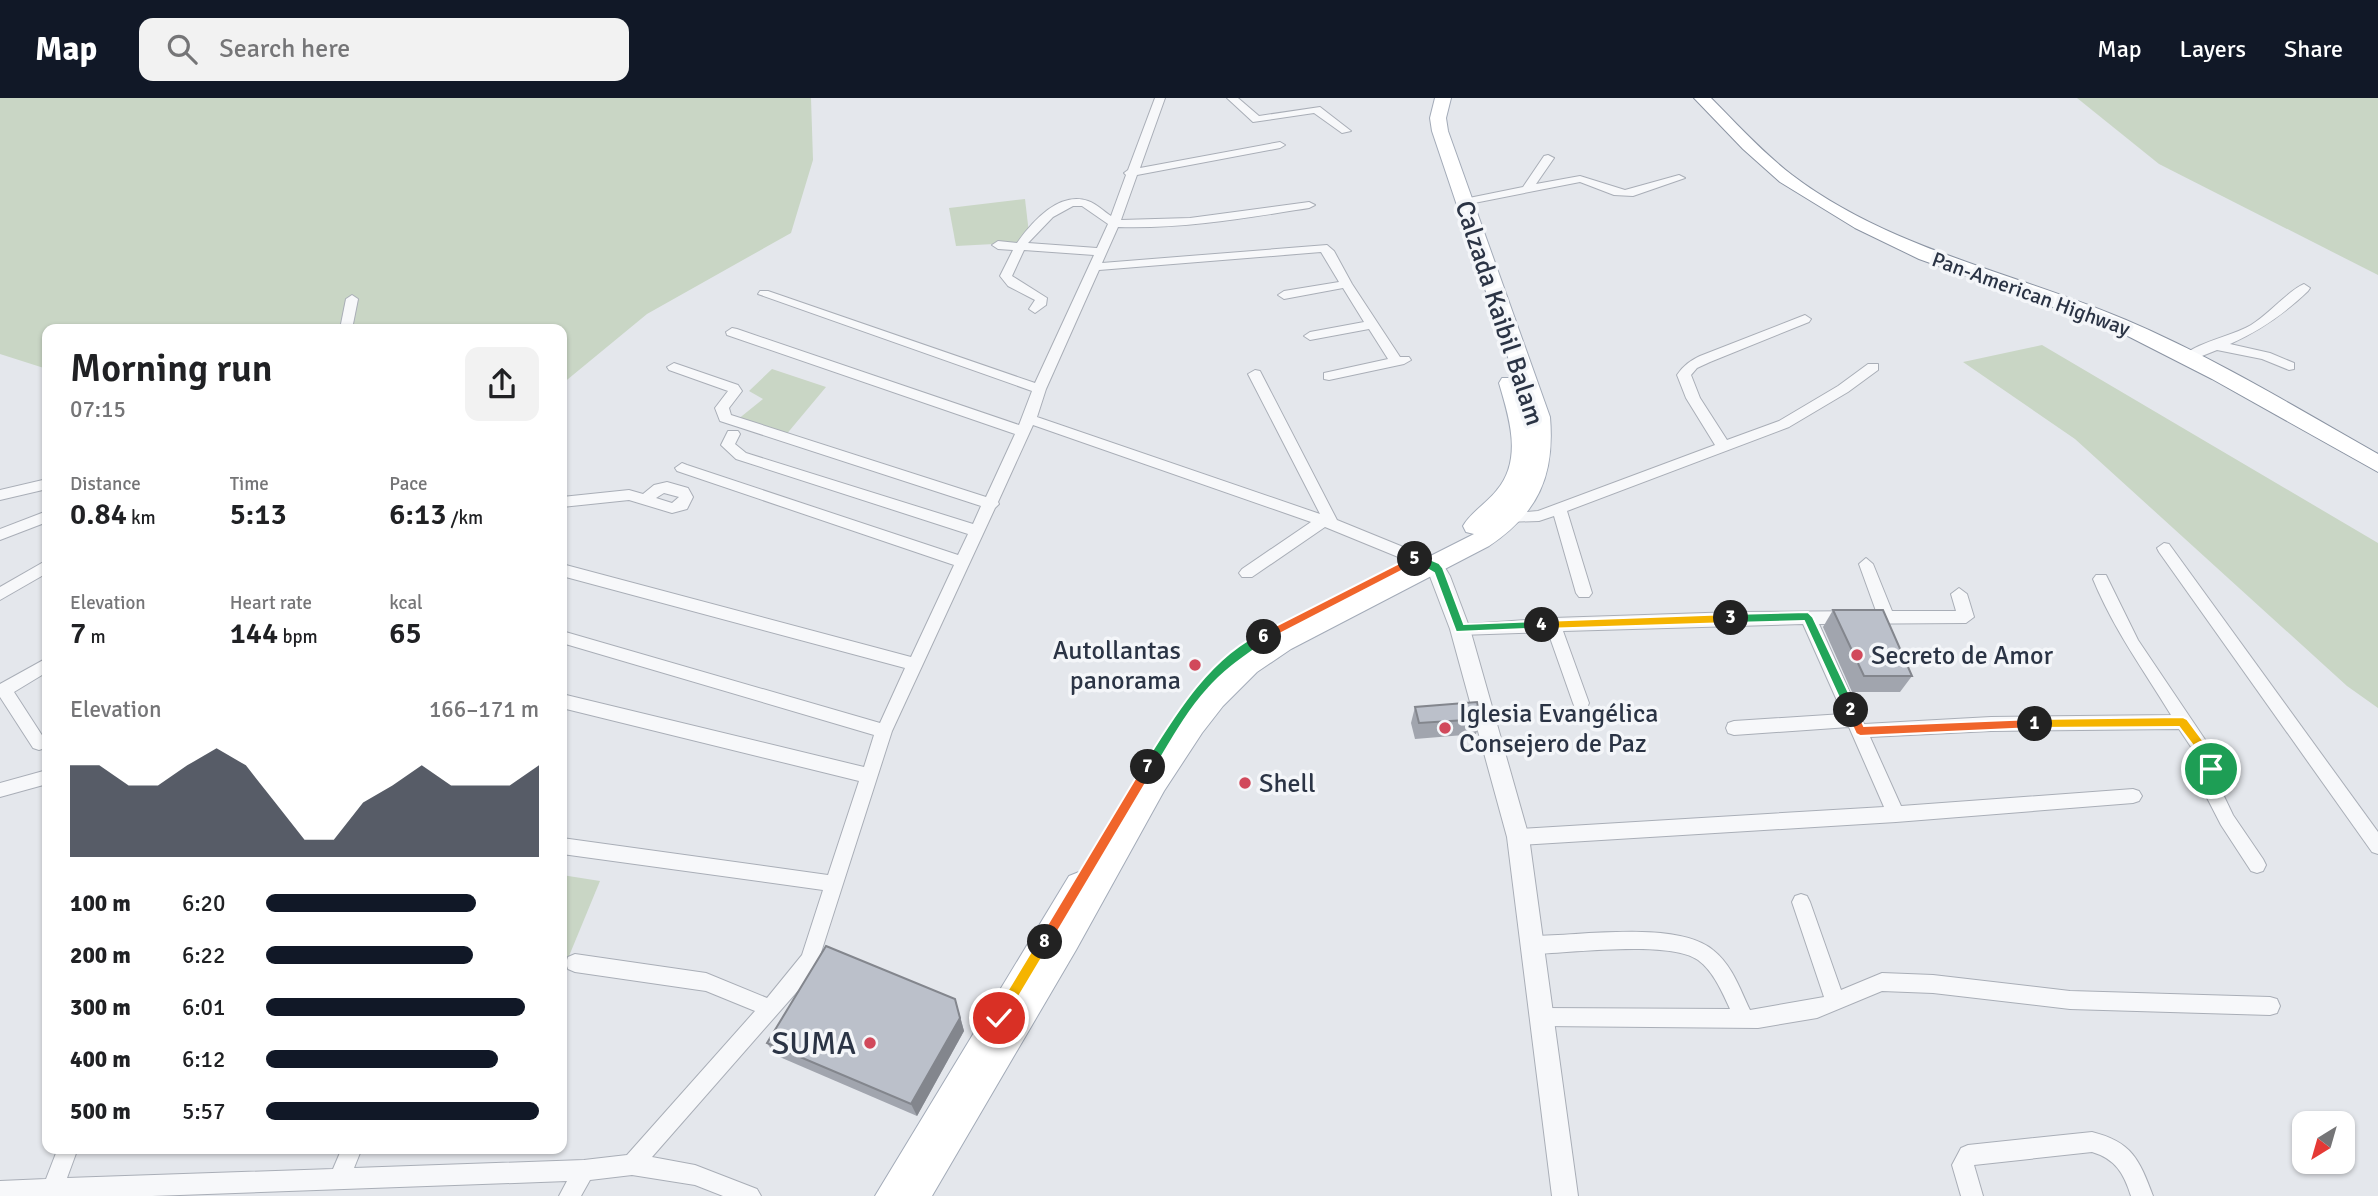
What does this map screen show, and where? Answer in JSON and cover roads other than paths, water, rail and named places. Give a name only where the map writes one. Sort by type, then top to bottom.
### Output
[{"type":"main road","name":"Calzada Kaibil Balam","points":[[914,1196],[1026,1010],[1171,759],[1209,704],[1238,673],[1273,649],[1427,562],[1499,504],[1518,474],[1525,441],[1521,421],[1429,128],[1427,114],[1432,98]]},
{"type":"main road","name":"Calzada Kaibil Balam","points":[[891,1196],[1091,866],[1162,742],[1204,685],[1228,662],[1266,635],[1492,532],[1509,518],[1528,496],[1537,474],[1541,449],[1538,417],[1438,124],[1443,98]]},
{"type":"main road","name":"Pan-American Highway","points":[[1702,98],[1786,178],[1839,212],[1927,255],[2120,325],[2187,358],[2378,464]]},
{"type":"street","points":[[632,1166],[810,959],[884,731],[992,504],[1039,389],[1114,223],[1130,173],[1160,98]]},
{"type":"street","points":[[1231,98],[1258,120],[1315,109],[1346,131]]},
{"type":"street","points":[[1130,173],[1280,145]]},
{"type":"street","points":[[1527,190],[1548,158]]},
{"type":"street","points":[[1464,202],[1580,179],[1590,180],[1619,193],[1632,192],[1679,178]]},
{"type":"street","points":[[1035,309],[1042,302],[1041,298],[1012,283],[1006,276],[1019,247],[1039,224],[1056,210],[1070,204],[1087,203],[1114,223],[1216,218],[1309,205]]},
{"type":"street","points":[[998,245],[1098,259],[1317,247],[1328,251],[1372,324],[1400,360],[1329,376]]},
{"type":"street","points":[[1284,295],[1346,284]]},
{"type":"street","points":[[2187,358],[2253,328],[2276,314],[2304,288]]},
{"type":"street","points":[[764,294],[1039,389]]},
{"type":"street","points":[[347,324],[352,299]]},
{"type":"street","points":[[1724,447],[1693,398],[1684,375],[1692,365],[1805,319]]},
{"type":"street","points":[[1310,336],[1372,324]]},
{"type":"street","points":[[732,332],[1328,522],[1427,562],[1441,576],[1460,629],[1518,837],[1565,1196]]},
{"type":"street","points":[[2214,345],[2265,356],[2289,366]]},
{"type":"street","points":[[674,367],[733,388],[735,391],[722,408],[725,418],[992,504]]},
{"type":"street","points":[[1509,518],[1531,518],[1559,509],[1784,424],[1843,389],[1872,367]]},
{"type":"street","points":[[1255,374],[1328,522]]},
{"type":"street","points":[[733,434],[728,445],[741,456],[977,531]]},
{"type":"street","points":[[682,468],[964,563]]},
{"type":"street","points":[[0,495],[42,485]]},
{"type":"street","points":[[567,502],[588,502],[629,495],[647,499]]},
{"type":"street","points":[[1559,509],[1584,593]]},
{"type":"street","points":[[0,535],[42,518]]},
{"type":"street","points":[[1247,573],[1328,522]]},
{"type":"street","points":[[2164,548],[2378,845]]},
{"type":"street","points":[[1866,564],[1886,617]]},
{"type":"street","points":[[0,594],[42,569]]},
{"type":"street","points":[[567,571],[915,664]]},
{"type":"street","points":[[2101,579],[2113,610],[2131,642],[2202,749],[2211,769],[2213,792],[2227,820],[2257,865]]},
{"type":"street","points":[[1460,629],[1808,617],[1966,617],[1959,594]]},
{"type":"street","points":[[1808,617],[1896,814]]},
{"type":"street","points":[[1553,624],[1581,703]]},
{"type":"street","points":[[567,639],[884,731]]},
{"type":"street","points":[[39,743],[1,686],[42,666]]},
{"type":"street","points":[[567,703],[869,776]]},
{"type":"street","points":[[1734,728],[2183,722]]},
{"type":"street","points":[[0,790],[42,778]]},
{"type":"street","points":[[1518,837],[1896,814],[2133,796]]},
{"type":"street","points":[[567,847],[835,884]]},
{"type":"street","points":[[1801,902],[1835,1000]]},
{"type":"street","points":[[1532,945],[1648,942],[1673,943],[1697,949],[1714,963],[1727,980],[1744,1019]]},
{"type":"street","points":[[575,963],[706,982],[770,1008]]},
{"type":"street","points":[[1542,1017],[1744,1019],[1794,1015],[1882,982],[1933,984],[2070,1000],[2270,1006]]},
{"type":"street","points":[[1972,1196],[1962,1165],[1968,1155],[2092,1142],[2109,1145],[2122,1154],[2132,1168],[2142,1196]]},
{"type":"street","points":[[54,1188],[66,1154]]},
{"type":"street","points":[[339,1180],[350,1154]]},
{"type":"street","points":[[0,1191],[54,1188],[287,1189],[339,1180],[584,1171],[632,1166],[695,1175],[750,1196]]},
{"type":"street","points":[[569,1196],[584,1171]]},
{"type":"place","name":"Secreto de Amor","points":[[1857,655]]},
{"type":"place","name":"Autollantas panorama","points":[[1195,665]]},
{"type":"place","name":"Iglesia Evangélica Consejero de Paz","points":[[1445,728]]},
{"type":"place","name":"Shell","points":[[1245,783]]},
{"type":"place","name":"SUMA","points":[[870,1043]]}]
